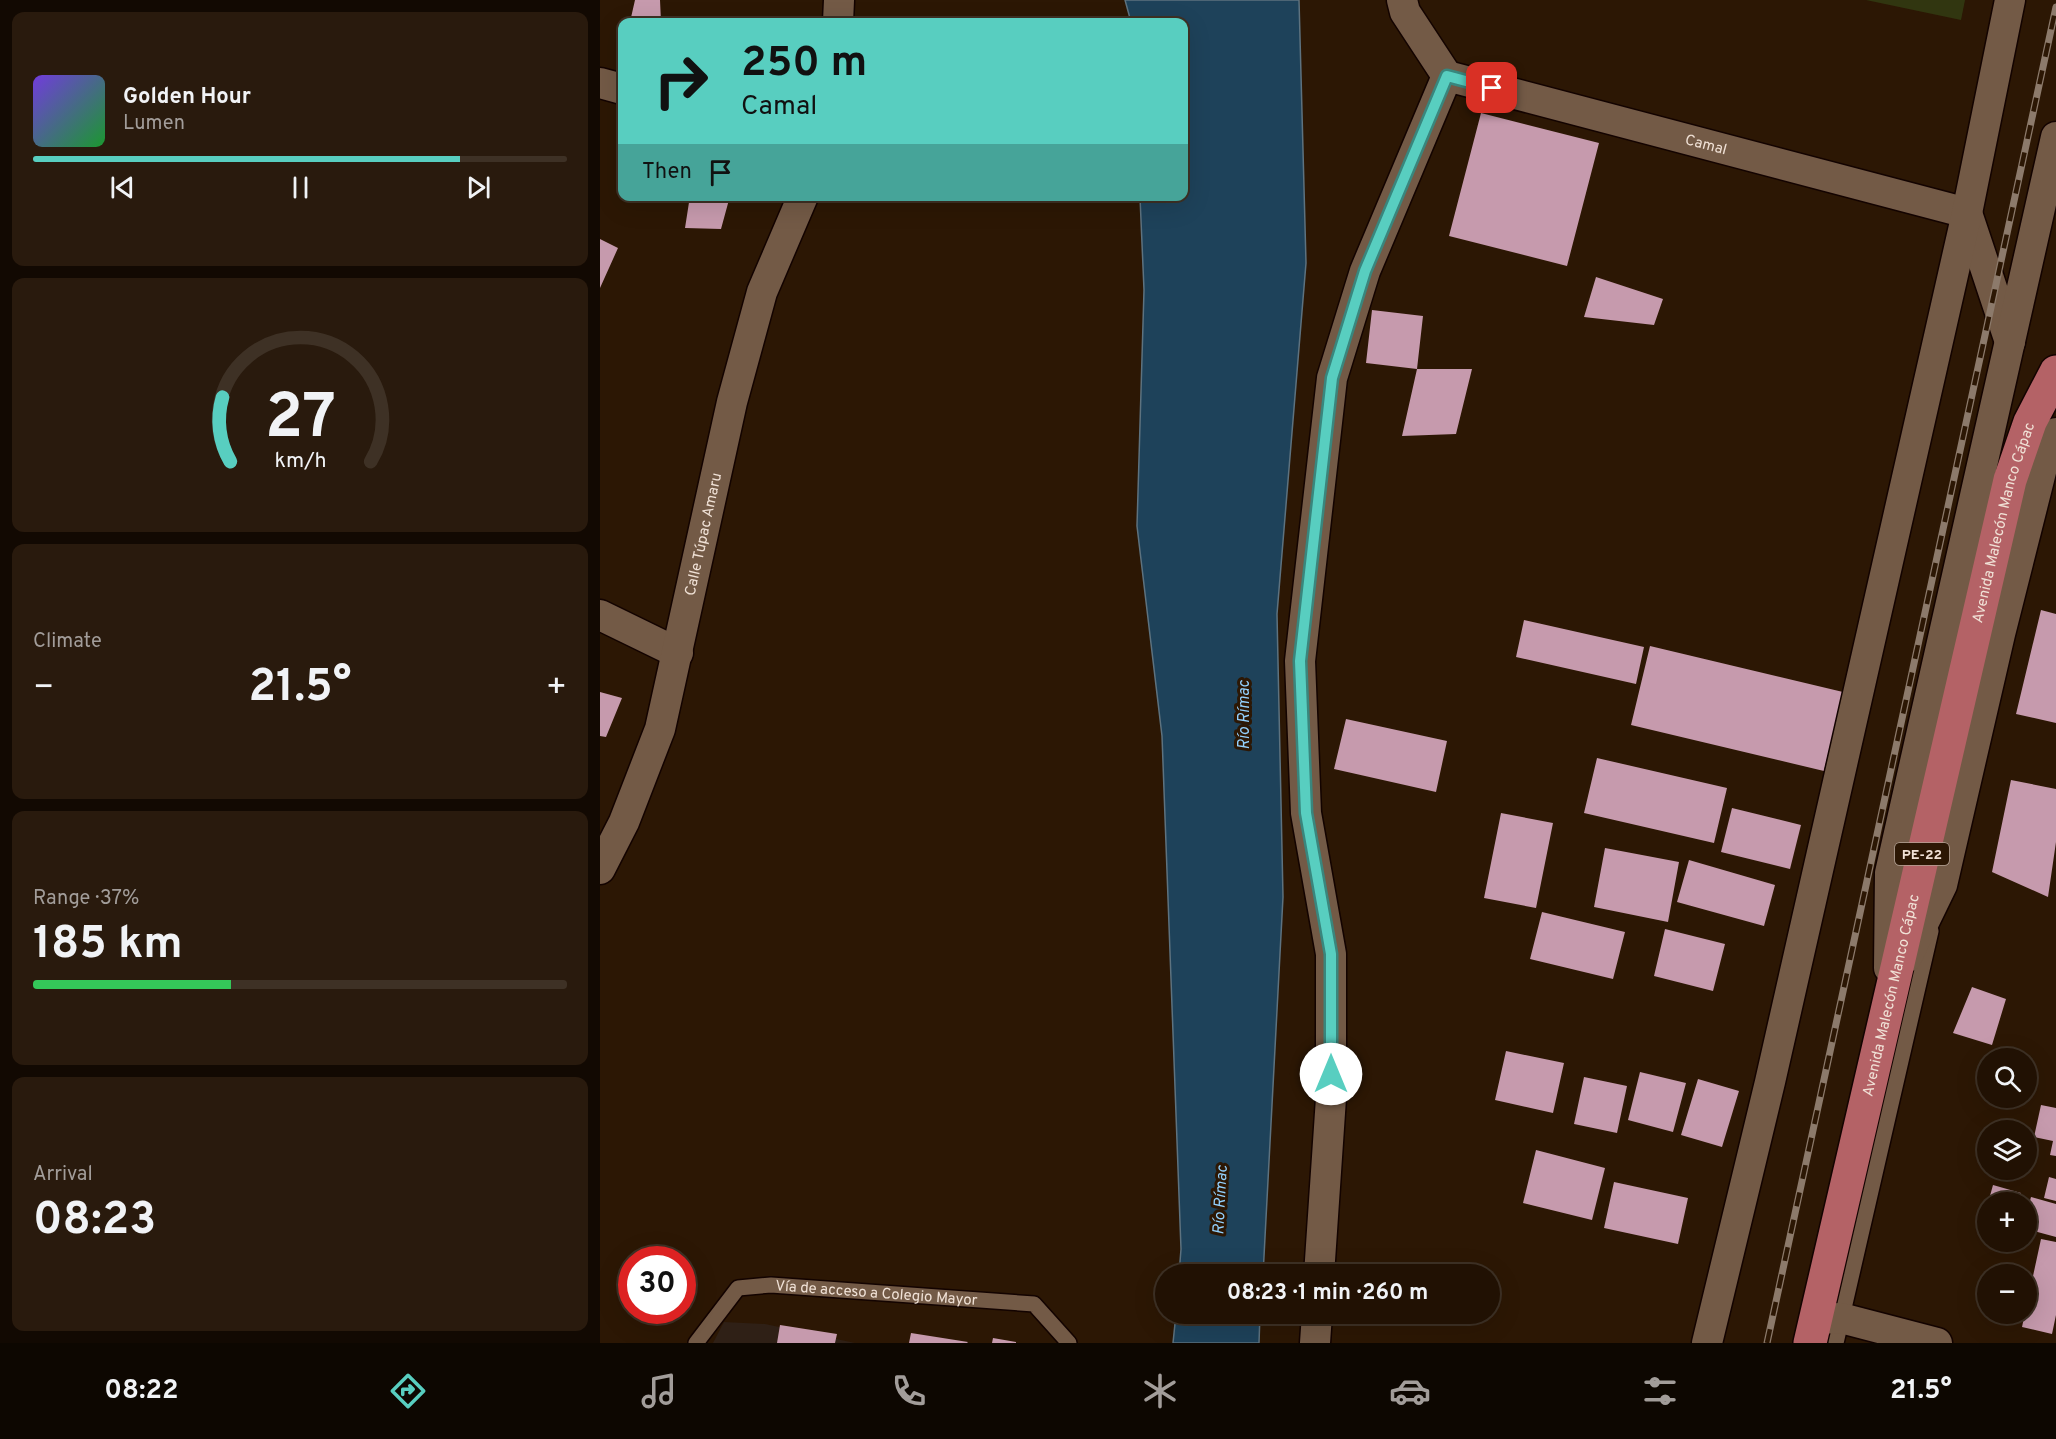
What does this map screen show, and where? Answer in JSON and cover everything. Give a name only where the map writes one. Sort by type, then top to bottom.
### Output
[{"type":"highway","name":"Avenida Malecón Manco Cápac","points":[[1825,1331],[1889,994],[2010,480],[2030,422],[2056,372]]},
{"type":"street","points":[[838,18],[839,0]]},
{"type":"street","points":[[1320,1264],[1331,1098],[1331,954],[1306,813],[1300,661],[1332,378],[1365,271],[1447,76],[1405,12],[1402,0]]},
{"type":"street","points":[[1707,1343],[1773,1070],[1967,213],[2010,0]]},
{"type":"street","name":"Camal","points":[[1447,76],[1967,213]]},
{"type":"street","points":[[600,84],[618,88]]},
{"type":"street","points":[[1889,994],[1890,873],[2056,137]]},
{"type":"street","name":"Calle Túpac Amaru","points":[[600,869],[624,822],[660,729],[732,402],[759,303],[781,243],[801,201]]},
{"type":"street","points":[[1967,213],[2010,342]]},
{"type":"street","points":[[1889,994],[1942,885],[2002,622],[2047,448],[2056,433]]},
{"type":"street","points":[[600,615],[678,653]]},
{"type":"street","points":[[1315,1343],[1316,1324]]},
{"type":"street","points":[[1825,1331],[1937,1343]]},
{"type":"lane","points":[[1825,1331],[1942,885]]},
{"type":"lane","name":"Vía de acceso a Colegio Mayor","points":[[696,1343],[738,1288],[771,1285],[1034,1304],[1069,1343]]},
{"type":"shaded area","points":[[724,1322],[765,1324],[855,1343],[713,1343]]},
{"type":"green space","points":[[1866,0],[1965,0],[1961,20]]},
{"type":"water","name":"Río Rímac","points":[[1125,0],[1299,0],[1306,263],[1277,614],[1283,897],[1264,1264],[1180,1264],[1162,736],[1137,526],[1144,290],[1140,201],[1188,201],[1188,18],[1130,18]]},
{"type":"water","points":[[1175,1324],[1260,1324],[1259,1343],[1173,1343]]},
{"type":"building","points":[[635,0],[660,0],[661,18],[631,18]]},
{"type":"building","points":[[1481,113],[1599,143],[1567,266],[1449,236]]},
{"type":"building","points":[[689,201],[729,201],[721,229],[685,228]]},
{"type":"building","points":[[600,239],[618,248],[600,288]]},
{"type":"building","points":[[1596,277],[1663,299],[1654,325],[1584,317]]},
{"type":"building","points":[[1372,310],[1423,316],[1417,369],[1366,363]]},
{"type":"building","points":[[1417,369],[1472,369],[1456,434],[1402,436]]},
{"type":"building","points":[[2041,610],[2056,614],[2056,723],[2016,714]]},
{"type":"building","points":[[1524,620],[1644,647],[1636,684],[1516,657]]},
{"type":"building","points":[[1650,646],[1843,692],[1824,771],[1631,725]]},
{"type":"building","points":[[600,692],[622,698],[606,737],[600,736]]},
{"type":"building","points":[[1346,719],[1447,741],[1436,792],[1334,769]]},
{"type":"building","points":[[1597,758],[1727,788],[1714,843],[1584,813]]},
{"type":"building","points":[[2011,780],[2056,789],[2056,842],[2048,897],[1992,872]]},
{"type":"building","points":[[1732,808],[1801,825],[1790,869],[1721,852]]},
{"type":"building","points":[[1501,813],[1553,823],[1536,908],[1484,898]]},
{"type":"building","points":[[1605,848],[1679,862],[1668,922],[1594,907]]},
{"type":"building","points":[[1689,860],[1775,885],[1764,926],[1677,902]]},
{"type":"building","points":[[1542,912],[1625,932],[1613,979],[1530,959]]},
{"type":"building","points":[[1665,929],[1725,944],[1713,991],[1654,976]]},
{"type":"building","points":[[1972,987],[2006,999],[1992,1045],[1953,1033]]},
{"type":"building","points":[[1506,1051],[1564,1063],[1553,1113],[1495,1100]]},
{"type":"building","points":[[1640,1072],[1686,1083],[1673,1132],[1628,1120]]},
{"type":"building","points":[[1584,1077],[1627,1086],[1617,1133],[1574,1124]]},
{"type":"building","points":[[1698,1079],[1739,1091],[1722,1147],[1681,1135]]},
{"type":"building","points":[[2041,1105],[2056,1108],[2056,1156],[2050,1155],[2053,1141],[2037,1138]]},
{"type":"building","points":[[1536,1150],[1605,1168],[1592,1220],[1523,1203]]},
{"type":"building","points":[[2049,1177],[2056,1179],[2056,1201],[2044,1198]]},
{"type":"building","points":[[1614,1182],[1688,1198],[1678,1244],[1604,1228]]},
{"type":"building","points":[[1993,1185],[2018,1192],[1991,1192]]},
{"type":"building","points":[[2037,1199],[2056,1204],[2056,1237],[2037,1232]]},
{"type":"building","points":[[2041,1239],[2056,1242],[2056,1315],[2052,1334],[2022,1327],[2023,1324],[2037,1324],[2036,1264]]},
{"type":"building","points":[[780,1325],[837,1334],[835,1343],[777,1343]]},
{"type":"building","points":[[911,1333],[968,1342],[909,1343]]},
{"type":"building","points":[[993,1338],[1016,1342],[1016,1343],[992,1343]]},
{"type":"railway","points":[[1767,1343],[2056,7]]},
{"type":"route","points":[[1331,1074],[1331,954],[1306,813],[1300,661],[1332,378],[1365,271],[1447,76],[1492,88]]}]
